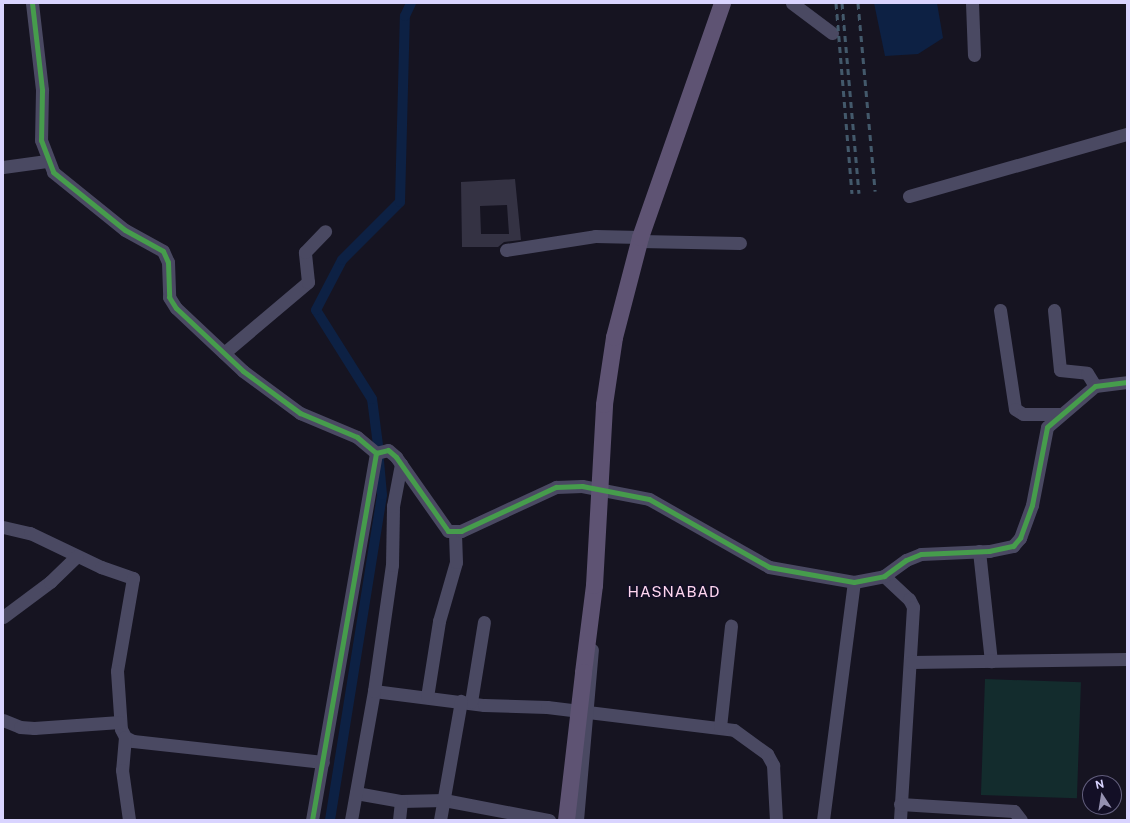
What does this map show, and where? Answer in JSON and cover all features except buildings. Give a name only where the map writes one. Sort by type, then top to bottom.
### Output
[{"type":"main road","points":[[566,820],[583,672],[590,625],[597,489],[608,370],[640,239],[722,3]]},
{"type":"street","points":[[32,3],[42,90],[41,140],[46,161],[72,188],[125,230],[163,251],[168,262],[169,297],[176,308],[243,371],[300,413],[357,437],[376,453]]},
{"type":"street","points":[[792,3],[832,33]]},
{"type":"street","points":[[972,3],[974,55]]},
{"type":"street","points":[[909,196],[1127,134]]},
{"type":"street","points":[[3,167],[46,161]]},
{"type":"street","points":[[224,352],[308,282],[304,252],[325,231]]},
{"type":"street","points":[[506,250],[595,236],[740,243]]},
{"type":"street","points":[[1000,310],[1015,408],[1023,414],[1059,414]]},
{"type":"street","points":[[1054,310],[1060,370],[1087,374],[1095,386]]},
{"type":"street","points":[[455,533],[556,487],[572,484],[637,495],[659,503],[769,567],[854,582],[884,576],[906,560],[921,554],[1005,549],[1020,538],[1032,505],[1045,432],[1059,414],[1095,386],[1127,382]]},
{"type":"street","points":[[376,453],[388,450],[401,464],[442,526],[455,533]]},
{"type":"street","points":[[312,820],[376,453]]},
{"type":"street","points":[[351,820],[374,691],[392,565],[393,506],[401,464]]},
{"type":"street","points":[[3,527],[30,533],[76,556],[128,575],[134,581],[124,618],[117,671],[120,722],[125,737],[122,770],[129,820]]},
{"type":"street","points":[[427,697],[439,621],[456,562],[455,533]]},
{"type":"street","points":[[979,551],[991,661]]},
{"type":"street","points":[[3,617],[50,582],[76,556]]},
{"type":"street","points":[[884,576],[910,599],[913,607],[911,662],[900,820]]},
{"type":"street","points":[[823,820],[854,582]]},
{"type":"street","points":[[440,820],[484,622]]},
{"type":"street","points":[[559,820],[574,672],[590,625]]},
{"type":"street","points":[[577,820],[592,672],[590,625]]},
{"type":"street","points":[[720,727],[731,626]]},
{"type":"street","points":[[911,662],[1127,659]]},
{"type":"street","points":[[374,691],[466,702],[570,711],[720,727],[745,736],[767,754],[773,765],[776,820]]},
{"type":"street","points":[[3,720],[20,728],[120,722]]},
{"type":"street","points":[[125,737],[133,741],[323,762]]},
{"type":"street","points":[[356,793],[401,801],[444,800],[549,820]]},
{"type":"street","points":[[399,820],[401,801]]},
{"type":"street","points":[[900,804],[1014,811],[1021,820]]},
{"type":"green space","points":[[985,679],[1081,682],[1077,798],[981,795]]},
{"type":"water","points":[[874,3],[937,3],[943,38],[918,54],[885,56]]},
{"type":"waterway","points":[[378,445],[372,399],[316,310],[342,260],[400,202],[405,16],[411,3]]},
{"type":"waterway","points":[[330,820],[382,495],[379,459]]},
{"type":"railway","points":[[836,3],[852,193]]},
{"type":"railway","points":[[842,3],[859,193]]},
{"type":"railway","points":[[858,3],[875,191]]},
{"type":"cycle path","points":[[32,3],[42,90],[41,140],[53,172],[125,230],[163,251],[168,262],[169,297],[176,308],[243,371],[300,413],[357,437],[376,453]]},
{"type":"cycle path","points":[[312,820],[376,453],[388,450],[396,457],[448,531],[461,531],[556,487],[582,486],[649,499],[769,567],[854,582],[884,576],[906,560],[921,554],[989,551],[1013,546],[1020,538],[1032,505],[1047,427],[1095,386],[1127,382]]},
{"type":"district","name":"HASNABAD","points":[[674,592]]}]
